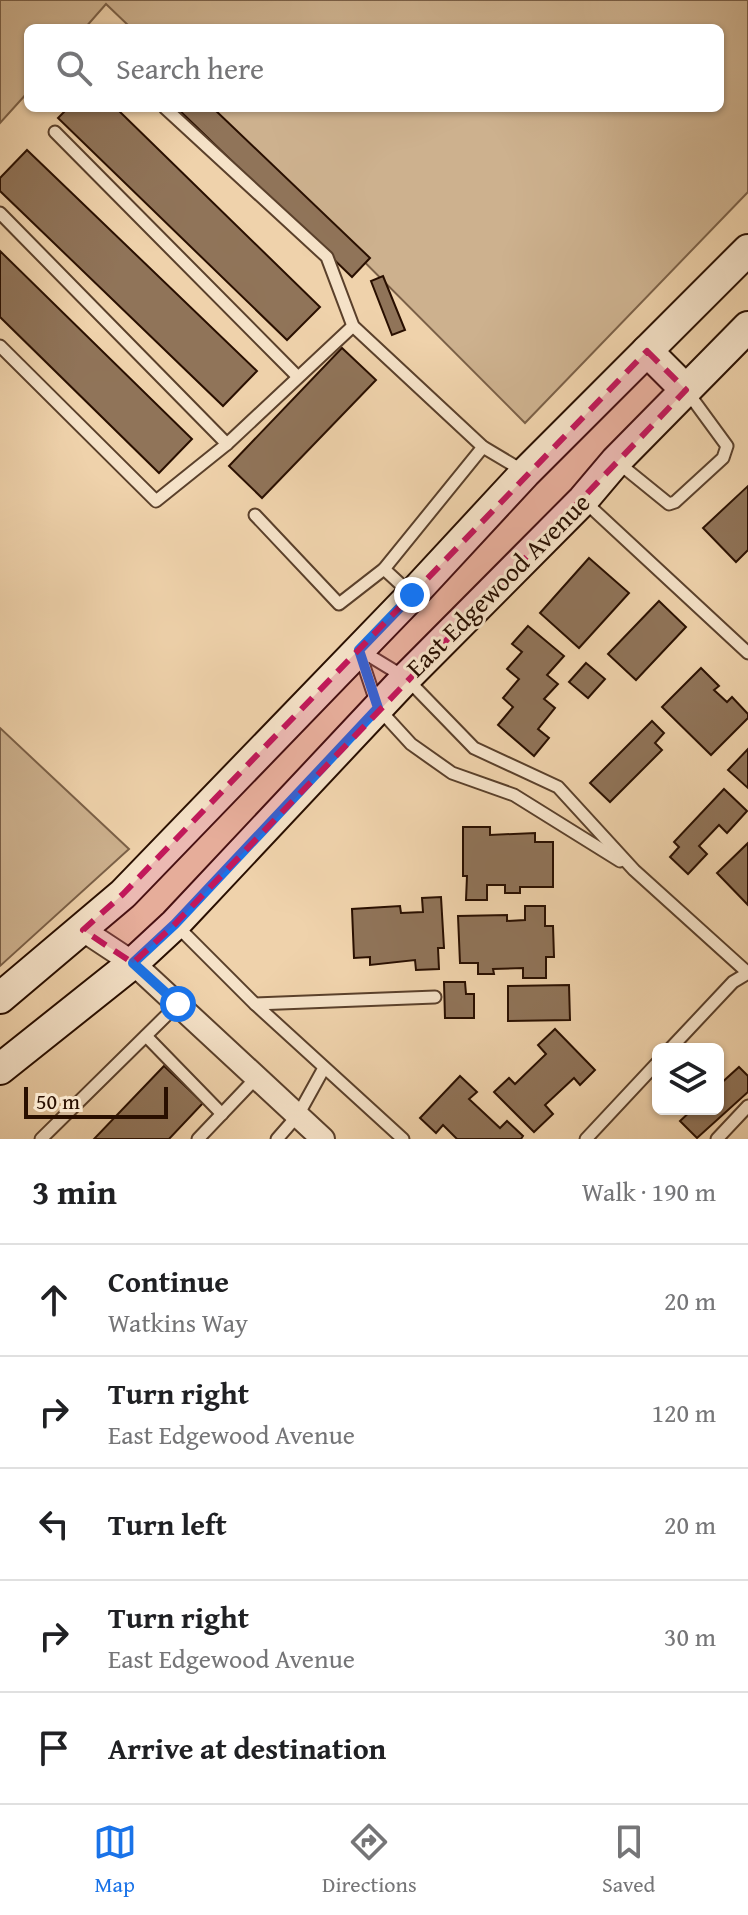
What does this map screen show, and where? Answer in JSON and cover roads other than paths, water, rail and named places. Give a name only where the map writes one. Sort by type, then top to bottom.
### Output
[{"type":"main road","name":"East Edgewood Avenue","points":[[0,998],[123,894],[412,595],[525,473],[745,254]]},
{"type":"main road","name":"East Edgewood Avenue","points":[[0,1069],[133,963],[175,924],[406,678],[583,500],[616,461],[748,327]]},
{"type":"main road","points":[[647,351],[686,390]]},
{"type":"street","points":[[83,930],[133,963],[323,1139]]},
{"type":"lane","points":[[169,112],[327,257],[353,326],[483,447],[525,473]]},
{"type":"lane","points":[[55,132],[297,376]]},
{"type":"lane","points":[[0,213],[227,444]]},
{"type":"lane","points":[[0,346],[156,501],[227,444],[353,326]]},
{"type":"lane","points":[[616,461],[669,504],[723,458],[727,446],[686,390]]},
{"type":"lane","points":[[255,515],[339,604],[384,569],[483,447]]},
{"type":"lane","points":[[583,500],[748,653]]},
{"type":"lane","points":[[384,569],[412,595]]},
{"type":"lane","points":[[359,650],[406,678],[474,748],[558,787],[634,870],[748,973],[733,982],[676,1043]]},
{"type":"lane","points":[[359,650],[378,708],[411,744],[452,773],[514,795],[634,870]]},
{"type":"lane","points":[[175,924],[255,1004],[403,1139]]},
{"type":"lane","points":[[255,1004],[435,997]]},
{"type":"lane","points":[[41,1139],[178,1004]]},
{"type":"lane","points":[[146,1036],[222,1114]]},
{"type":"lane","points":[[277,1139],[298,1115],[324,1068]]},
{"type":"lane","points":[[586,1139],[652,1068]]},
{"type":"lane","points":[[198,1139],[257,1077]]},
{"type":"lane","points":[[717,1139],[748,1106]]}]
